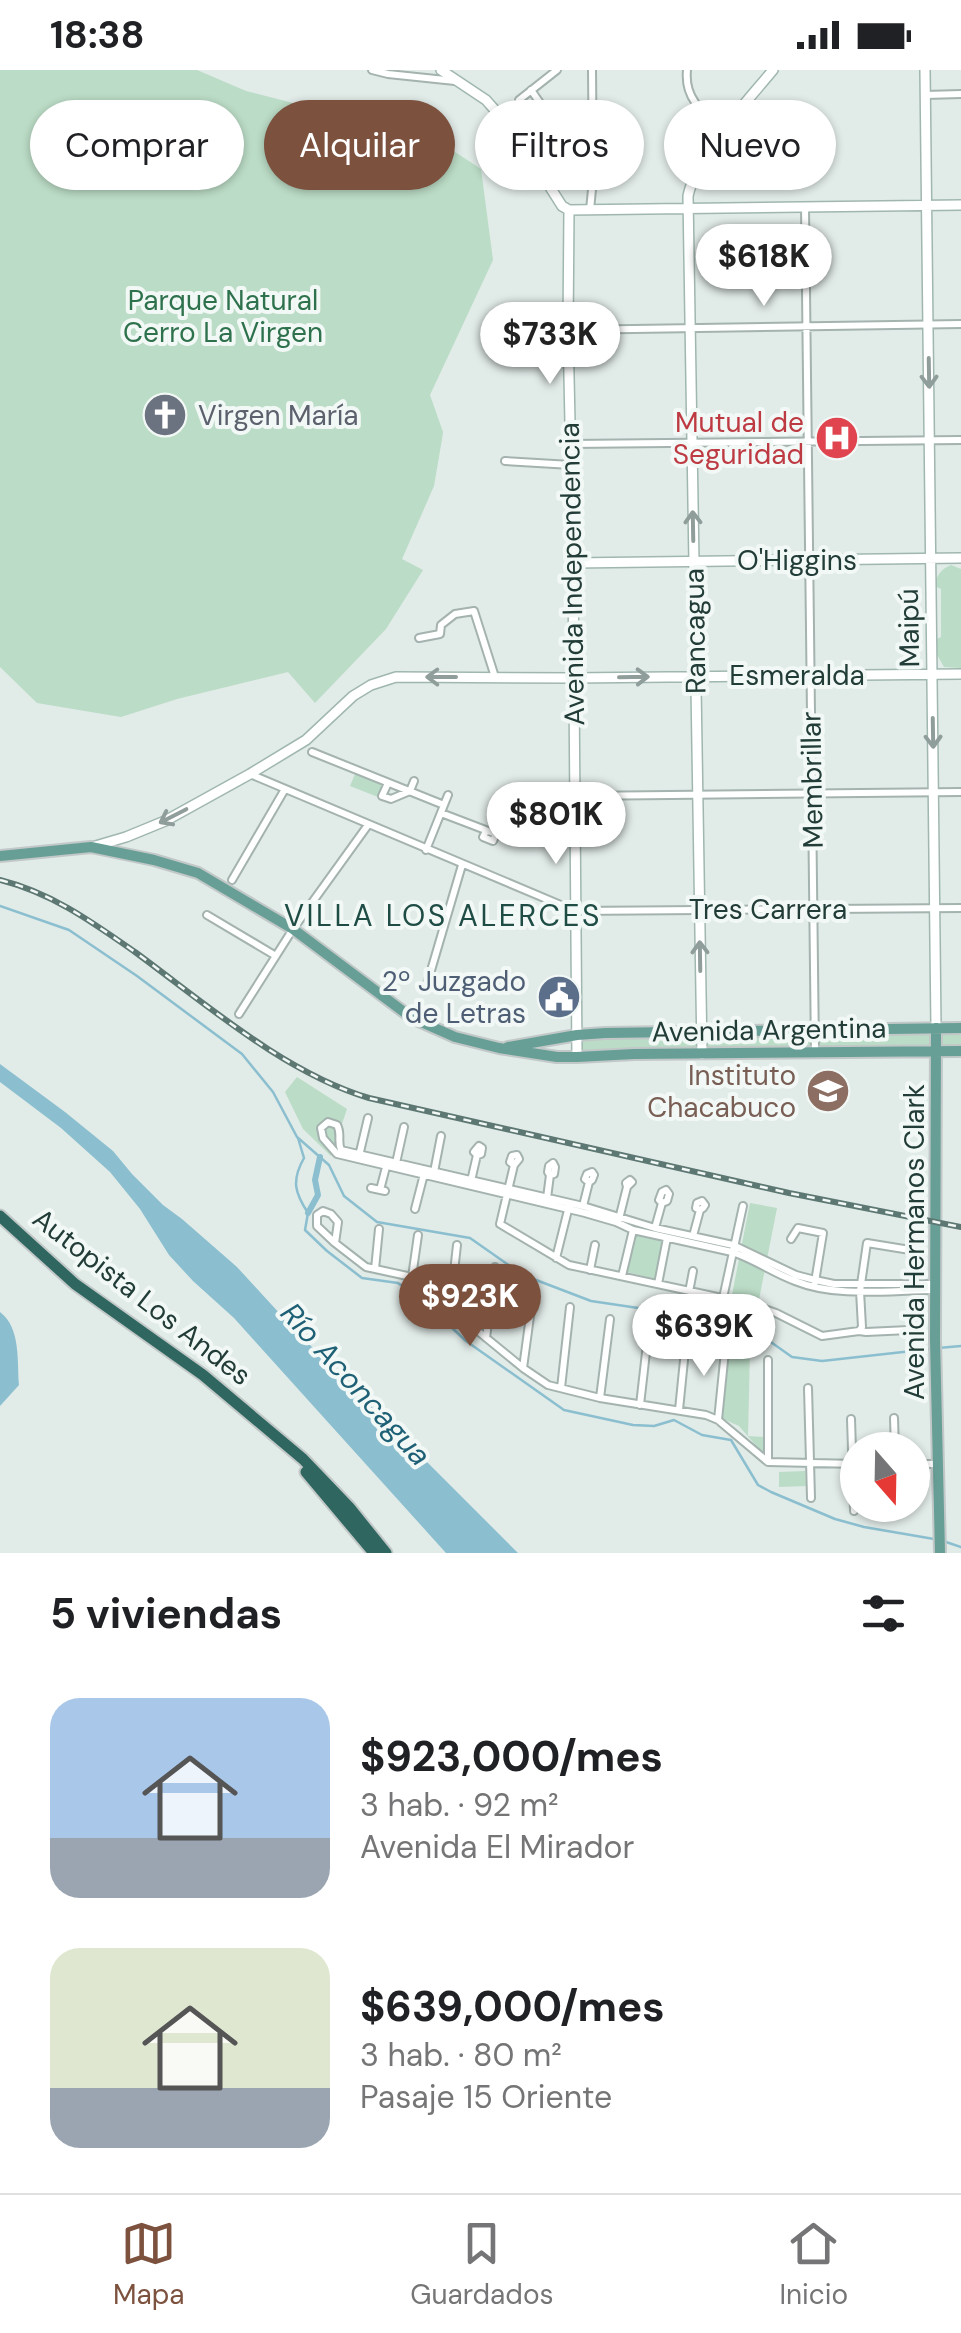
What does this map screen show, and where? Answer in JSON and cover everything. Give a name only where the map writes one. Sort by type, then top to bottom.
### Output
[{"type":"highway","name":"Autopista Los Andes","points":[[0,1216],[67,1278],[203,1375],[255,1418],[316,1472],[386,1553]]},
{"type":"highway","name":"Autopista Los Andes","points":[[255,1418],[314,1480],[374,1553]]},
{"type":"main road","points":[[441,70],[458,76],[486,100],[516,134],[562,206],[570,210],[961,205]]},
{"type":"main road","name":"Rancagua","points":[[748,100],[773,70]]},
{"type":"main road","name":"Maipú","points":[[925,70],[936,1051]]},
{"type":"main road","name":"Rancagua","points":[[690,190],[702,1054]]},
{"type":"main road","name":"Avenida Independencia","points":[[570,210],[577,1057]]},
{"type":"main road","points":[[931,584],[943,566],[961,558]]},
{"type":"main road","name":"O'Higgins","points":[[573,563],[961,558]]},
{"type":"main road","points":[[932,654],[936,664],[949,674]]},
{"type":"main road","name":"Esmeralda","points":[[91,847],[164,821],[250,774],[306,740],[353,696],[372,684],[396,677],[961,674]]},
{"type":"main road","name":"Avenida Argentina","points":[[0,856],[91,847],[198,872],[293,929],[412,1018],[499,1048],[577,1057],[961,1051]]},
{"type":"main road","name":"Avenida Argentina","points":[[499,1048],[577,1035],[961,1028]]},
{"type":"main road","name":"Avenida Hermanos Clark","points":[[936,1051],[935,1340],[940,1553]]},
{"type":"street","points":[[372,70],[458,76]]},
{"type":"street","points":[[518,100],[557,70]]},
{"type":"street","points":[[592,70],[593,100]]},
{"type":"street","points":[[688,70],[688,92],[693,100]]},
{"type":"street","points":[[531,90],[538,100]]},
{"type":"street","points":[[926,95],[961,94]]},
{"type":"street","points":[[590,210],[592,190]]},
{"type":"street","name":"Membrillar","points":[[805,207],[815,1052]]},
{"type":"street","points":[[568,330],[961,324]]},
{"type":"street","points":[[571,444],[961,440]]},
{"type":"street","points":[[505,461],[571,465]]},
{"type":"street","points":[[418,638],[440,634],[442,624],[455,614],[478,609],[495,677]]},
{"type":"street","points":[[312,752],[410,792],[486,830],[494,838],[502,822]]},
{"type":"street","points":[[250,774],[575,911]]},
{"type":"street","points":[[388,782],[382,796],[391,799],[410,792],[414,782]]},
{"type":"street","points":[[232,880],[285,789]]},
{"type":"street","points":[[575,796],[961,792]]},
{"type":"street","points":[[426,850],[448,795]]},
{"type":"street","points":[[239,1014],[293,929],[368,824]]},
{"type":"street","points":[[427,984],[462,865]]},
{"type":"street","name":"Tres Carrera","points":[[575,911],[961,908]]},
{"type":"street","points":[[207,914],[276,956]]},
{"type":"street","points":[[359,1157],[368,1118]]},
{"type":"street","points":[[693,1240],[633,1230],[619,1220],[583,1206],[508,1192],[396,1163],[359,1157],[337,1154],[320,1133],[328,1122],[338,1125],[340,1150],[359,1157],[386,1166],[569,1206],[619,1220],[656,1228],[693,1240],[732,1248],[815,1284],[936,1287]]},
{"type":"street","points":[[396,1163],[404,1126]]},
{"type":"street","points":[[434,1172],[442,1136]]},
{"type":"street","points":[[472,1180],[478,1155]]},
{"type":"street","points":[[514,1165],[500,1224],[570,1265],[750,1304],[822,1336],[859,1330],[909,1330]]},
{"type":"street","points":[[370,1188],[382,1191],[386,1166]]},
{"type":"street","points":[[424,1174],[434,1172]]},
{"type":"street","points":[[415,1209],[424,1174]]},
{"type":"street","points":[[547,1198],[550,1175]]},
{"type":"street","points":[[583,1206],[588,1182]]},
{"type":"street","points":[[619,1220],[627,1186]]},
{"type":"street","points":[[656,1228],[662,1203]]},
{"type":"street","points":[[556,1258],[569,1206]]},
{"type":"street","points":[[724,1298],[742,1206]]},
{"type":"street","points":[[693,1240],[700,1210]]},
{"type":"street","points":[[335,1243],[338,1222],[323,1211],[317,1215],[317,1226],[335,1243],[366,1267],[412,1277],[548,1385],[718,1420],[768,1462],[840,1464]]},
{"type":"street","points":[[791,1240],[798,1228],[824,1233],[815,1284]]},
{"type":"street","points":[[375,1269],[379,1229]]},
{"type":"street","points":[[622,1276],[633,1230]]},
{"type":"street","points":[[412,1277],[418,1235]]},
{"type":"street","points":[[658,1284],[667,1238]]},
{"type":"street","points":[[859,1330],[867,1243],[910,1250]]},
{"type":"street","points":[[450,1310],[457,1245]]},
{"type":"street","points":[[590,1270],[595,1246]]},
{"type":"street","points":[[486,1338],[495,1267]]},
{"type":"street","points":[[689,1292],[693,1272]]},
{"type":"street","points":[[522,1368],[534,1287]]},
{"type":"street","points":[[561,1388],[570,1307]]},
{"type":"street","points":[[600,1398],[610,1319]]},
{"type":"street","points":[[640,1406],[649,1326]]},
{"type":"street","points":[[679,1410],[688,1330]]},
{"type":"street","points":[[718,1420],[726,1341]]},
{"type":"street","points":[[768,1360],[768,1462]]},
{"type":"street","points":[[808,1388],[812,1498]]},
{"type":"street","points":[[894,1418],[894,1432]]},
{"type":"street","points":[[850,1419],[851,1432]]},
{"type":"street","points":[[930,1464],[938,1464]]},
{"type":"green space","name":"Parque Natural Cerro La Virgen","points":[[0,70],[197,70],[246,91],[281,100],[264,100],[264,190],[455,190],[455,152],[475,165],[475,190],[484,190],[493,260],[430,395],[443,432],[434,486],[402,559],[423,570],[386,629],[315,703],[288,672],[121,717],[37,703],[0,667]]},
{"type":"green space","points":[[951,565],[961,569],[961,668],[944,667],[936,653],[935,640],[941,637],[941,589],[935,586],[938,576]]},
{"type":"green space","points":[[355,774],[383,785],[378,797],[350,786]]},
{"type":"green space","points":[[961,1034],[961,1050],[581,1053],[579,1036]]},
{"type":"green space","points":[[297,1077],[347,1109],[331,1156],[303,1129],[285,1092]]},
{"type":"green space","points":[[750,1203],[777,1208],[755,1320],[728,1315]]},
{"type":"green space","points":[[634,1234],[665,1241],[656,1279],[627,1272]]},
{"type":"green space","points":[[728,1340],[750,1349],[748,1436],[765,1437],[765,1456],[739,1426],[721,1418]]},
{"type":"green space","points":[[805,1471],[806,1486],[779,1487],[779,1472]]},
{"type":"water","points":[[0,1064],[113,1151],[163,1205],[237,1267],[518,1553],[446,1553],[234,1318],[169,1255],[140,1209],[110,1172],[61,1128],[0,1082]]},
{"type":"water","points":[[0,1312],[15,1336],[19,1385],[0,1406]]},
{"type":"waterway","points":[[0,906],[69,930],[242,1054],[273,1092],[297,1137],[329,1165],[344,1196],[377,1222],[470,1238],[523,1275],[591,1301],[672,1313],[758,1333],[792,1357],[822,1361],[930,1349]]},
{"type":"waterway","points":[[298,1138],[304,1158],[296,1187],[308,1213],[305,1230],[362,1278],[398,1283],[466,1341],[564,1410],[633,1425],[654,1426],[674,1420],[702,1435],[731,1440],[758,1485],[771,1492],[835,1519],[934,1539]]},
{"type":"waterway","points":[[308,1213],[318,1195],[315,1180],[320,1157]]},
{"type":"waterway","points":[[938,1348],[961,1346]]},
{"type":"waterway","points":[[946,1542],[961,1547]]},
{"type":"railway","points":[[0,880],[71,910],[277,1055],[338,1087],[369,1098],[789,1193],[961,1227]]},
{"type":"place","name":"Virgen María","points":[[165,415]]},
{"type":"place","name":"Mutual de Seguridad","points":[[837,438]]},
{"type":"place","name":"2º Juzgado de Letras","points":[[559,997]]},
{"type":"place","name":"Instituto Chacabuco","points":[[828,1091]]},
{"type":"district","name":"VILLA LOS ALERCES","points":[[443,915]]},
{"type":"water label","name":"Río Aconcagua","points":[[356,1384]]}]
